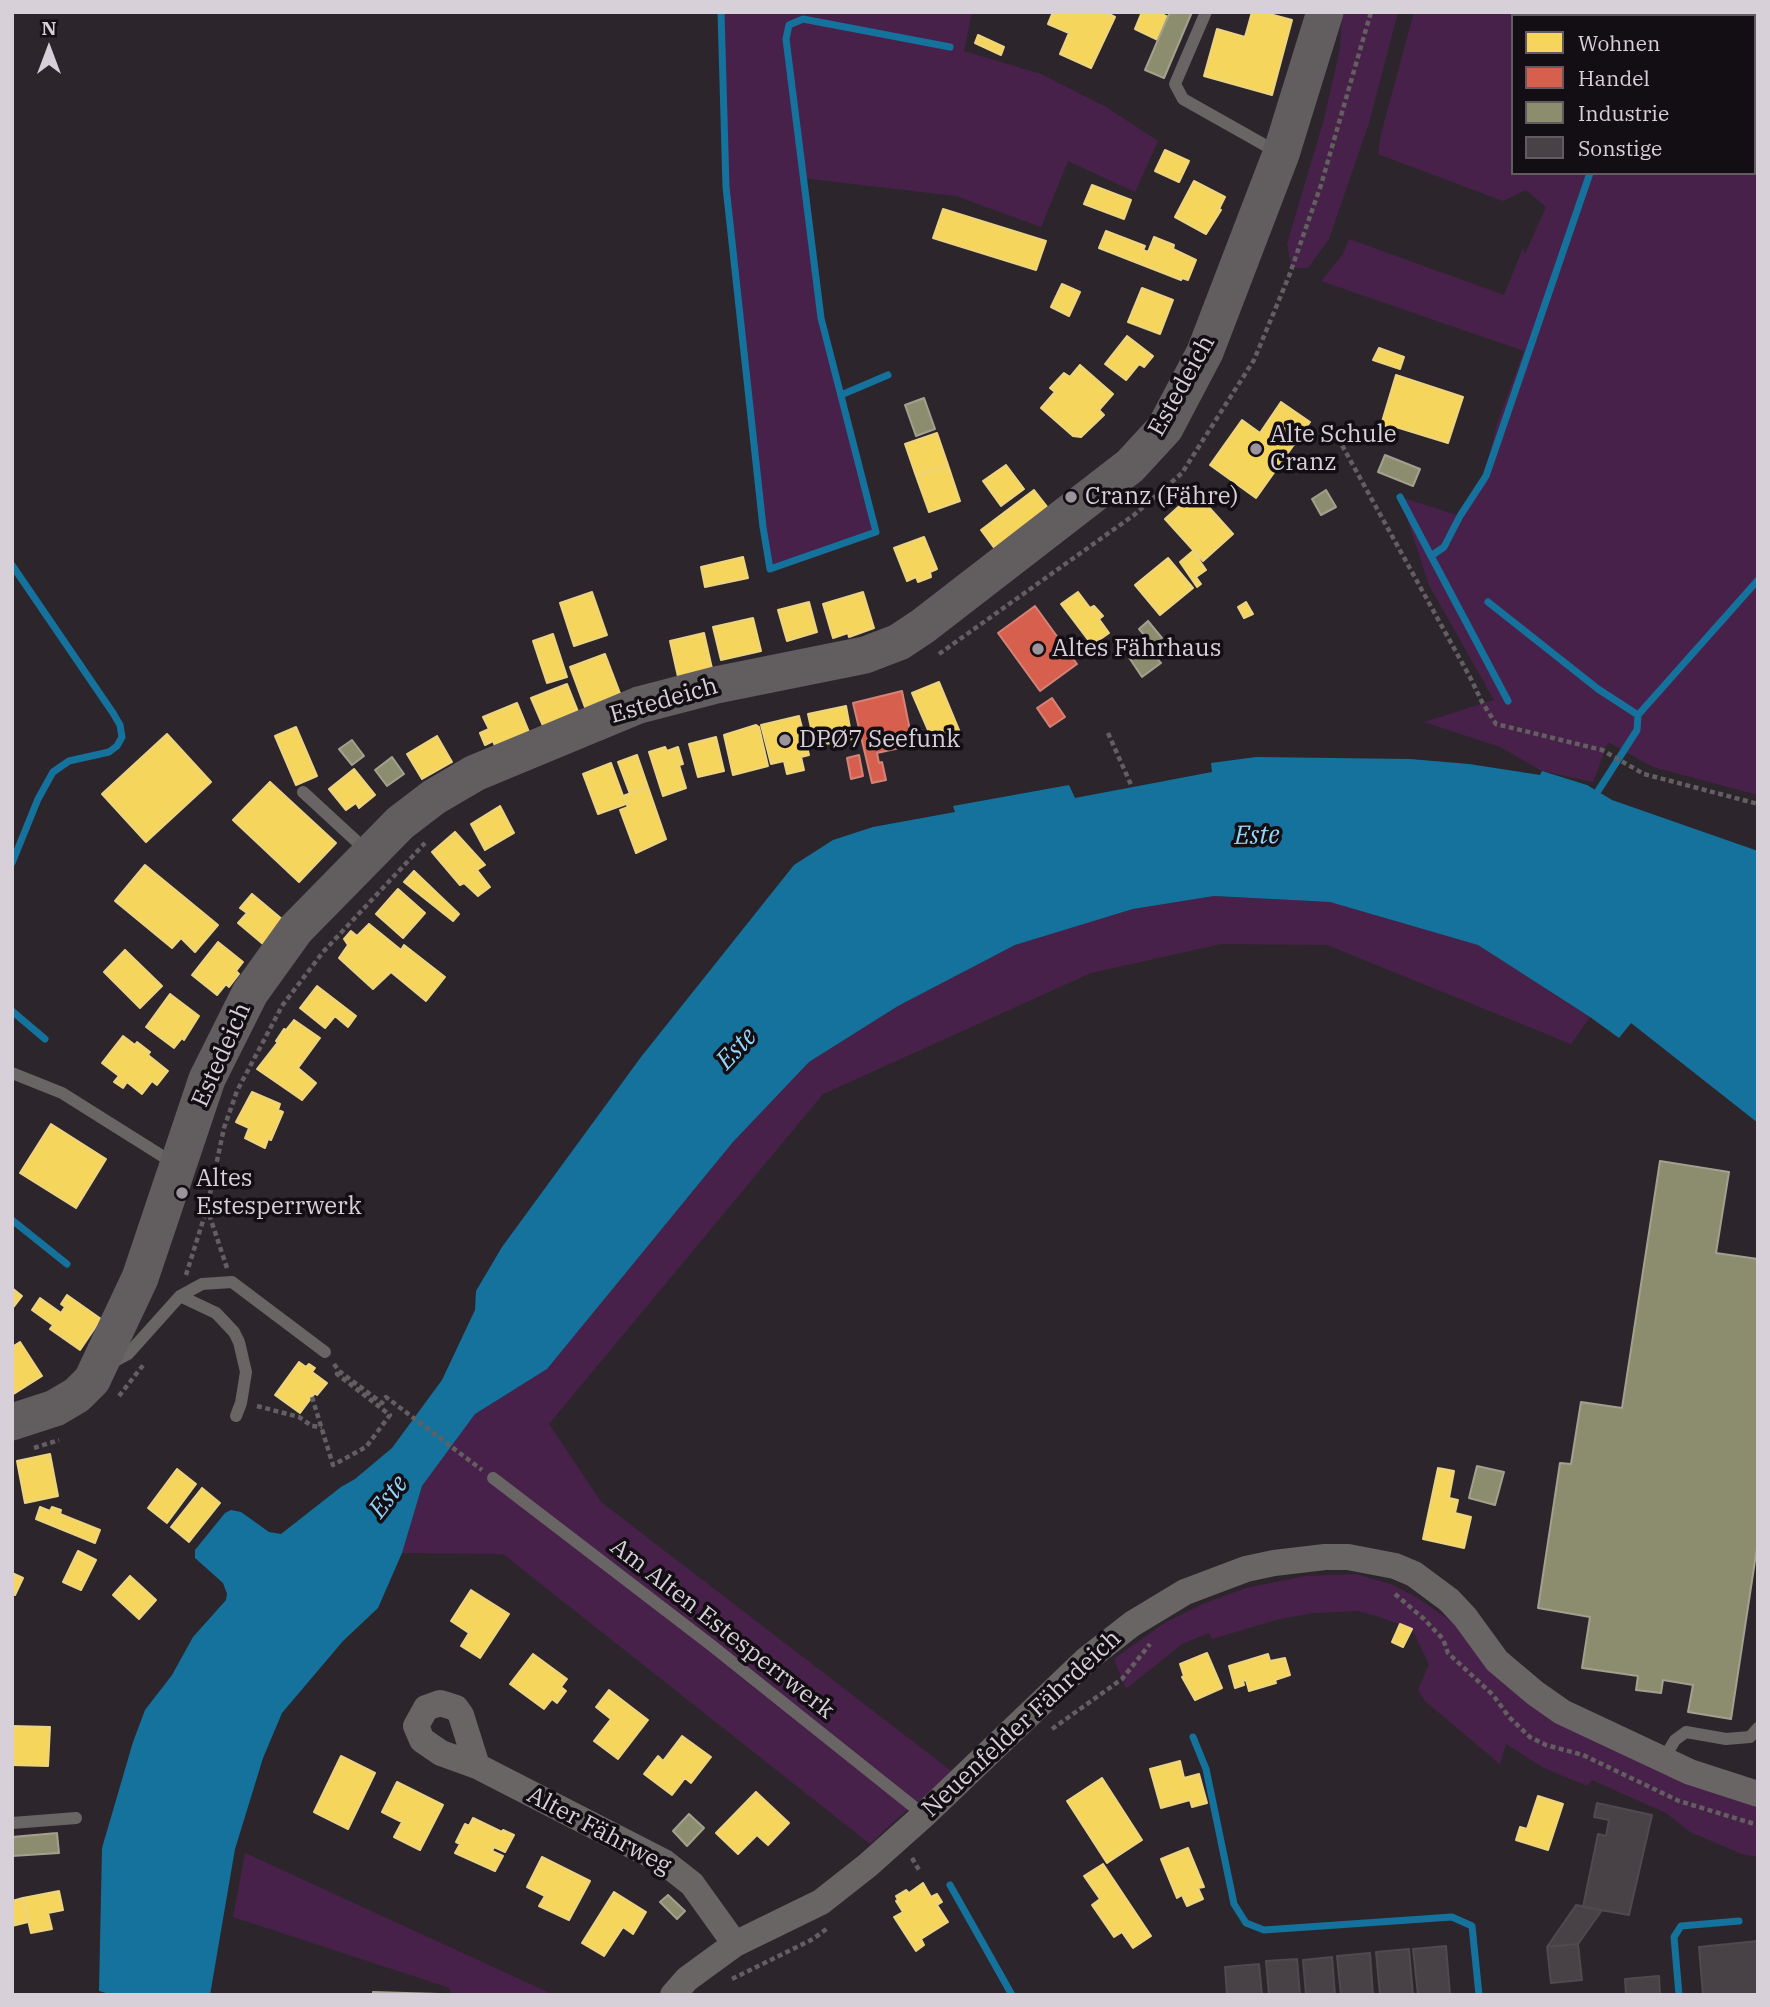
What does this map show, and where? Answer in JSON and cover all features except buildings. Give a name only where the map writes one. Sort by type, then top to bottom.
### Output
[{"type":"street","name":"Estedeich","points":[[12,1422],[55,1408],[77,1395],[92,1380],[140,1278],[207,1079],[250,993],[296,929],[400,822],[475,773],[639,705],[716,685],[865,654],[899,642],[1130,466],[1165,428],[1205,352],[1281,155],[1325,12]]},
{"type":"street","name":"Neuenfelder Fährdeich","points":[[673,1995],[687,1979],[735,1944],[779,1925],[821,1902],[867,1865],[924,1815],[1087,1659],[1132,1623],[1185,1592],[1218,1579],[1274,1563],[1325,1557],[1369,1560],[1414,1574],[1449,1600],[1497,1661],[1562,1712],[1663,1760],[1716,1782],[1758,1794]]},
{"type":"street","name":"Alter Fährweg","points":[[477,1766],[664,1862],[692,1884],[735,1944]]},
{"type":"lane","points":[[1206,12],[1175,84],[1183,99],[1281,155]]},
{"type":"lane","points":[[303,792],[369,853]]},
{"type":"lane","points":[[12,1073],[62,1093],[178,1166]]},
{"type":"lane","points":[[103,1360],[115,1361],[128,1354],[180,1296],[202,1284],[232,1282],[325,1352]]},
{"type":"lane","points":[[180,1296],[216,1313],[234,1332],[243,1354],[246,1372],[236,1416]]},
{"type":"lane","name":"Am Alten Estesperrwerk","points":[[492,1478],[731,1661],[924,1815]]},
{"type":"lane","points":[[1663,1760],[1675,1740],[1686,1732],[1726,1739],[1755,1734]]},
{"type":"lane","points":[[12,1823],[76,1818]]},
{"type":"path","points":[[1182,473],[1254,360],[1289,276],[1321,185],[1371,12]]},
{"type":"path","points":[[1338,438],[1496,724],[1602,750],[1644,774],[1758,804]]},
{"type":"path","points":[[1108,733],[1132,787]]},
{"type":"path","points":[[232,1282],[206,1208],[224,1128],[237,1091],[282,1006],[323,952],[425,844]]},
{"type":"path","points":[[325,1352],[339,1371],[382,1403],[386,1397],[471,1462]]},
{"type":"path","points":[[312,1397],[333,1465],[366,1447],[390,1415],[337,1374],[339,1371]]},
{"type":"path","points":[[241,1403],[299,1416],[312,1426],[321,1427]]},
{"type":"path","points":[[1389,1590],[1424,1619],[1443,1639],[1448,1653],[1493,1695],[1509,1717],[1533,1738],[1546,1745],[1583,1755],[1679,1801],[1758,1825]]},
{"type":"path","points":[[1042,1736],[1122,1679],[1147,1646],[1155,1640]]},
{"type":"path","points":[[914,1861],[919,1870]]},
{"type":"path","points":[[727,1982],[792,1950]]},
{"type":"shaded area","points":[[721,12],[972,12],[964,51],[1041,74],[1106,107],[1158,141],[1135,192],[1068,161],[1041,227],[956,196],[802,178],[821,318],[876,532],[770,569],[763,527],[726,187]]},
{"type":"shaded area","points":[[1342,12],[1398,12],[1369,123],[1329,239],[1308,268],[1296,268],[1291,264],[1287,244],[1324,119],[1340,49]]},
{"type":"shaded area","points":[[1414,12],[1600,14],[1511,14],[1511,175],[1756,175],[1756,130],[1758,131],[1758,795],[1653,767],[1608,742],[1593,782],[1542,771],[1500,747],[1424,722],[1494,700],[1429,585],[1400,497],[1460,516],[1483,480],[1497,424],[1524,351],[1321,281],[1343,254],[1349,239],[1504,295],[1523,248],[1525,254],[1546,207],[1526,190],[1503,201],[1378,154]]},
{"type":"shaded area","points":[[1653,12],[1758,12],[1758,89],[1756,14]]},
{"type":"shaded area","points":[[1214,896],[1330,902],[1478,945],[1590,1017],[1571,1044],[1327,945],[1221,944],[1091,973],[823,1094],[549,1424],[601,1502],[954,1773],[870,1844],[503,1554],[402,1553],[422,1486],[475,1414],[547,1369],[733,1142],[809,1062],[898,1006],[1015,945],[1133,909]]},
{"type":"shaded area","points":[[1356,1574],[1393,1585],[1416,1597],[1686,1783],[1758,1807],[1758,1857],[1742,1854],[1690,1832],[1666,1813],[1592,1780],[1587,1786],[1544,1768],[1506,1744],[1500,1764],[1425,1701],[1418,1690],[1429,1664],[1412,1629],[1377,1616],[1358,1611],[1312,1613],[1280,1619],[1212,1639],[1209,1633],[1182,1644],[1126,1689],[1114,1659],[1166,1622],[1205,1603],[1246,1588],[1305,1576]]},
{"type":"shaded area","points":[[245,1853],[554,1995],[450,1995],[450,1988],[233,1917]]},
{"type":"water","name":"Este","points":[[1256,757],[1410,759],[1469,764],[1540,775],[1542,771],[1587,785],[1612,800],[1758,851],[1758,1123],[1631,1023],[1619,1038],[1478,945],[1330,902],[1214,896],[1133,909],[1015,945],[898,1006],[809,1062],[733,1142],[547,1369],[475,1414],[422,1486],[402,1553],[378,1608],[343,1641],[282,1713],[263,1758],[235,1849],[210,1995],[113,1995],[99,1991],[102,1848],[133,1742],[145,1710],[172,1675],[193,1637],[226,1600],[223,1583],[195,1558],[195,1550],[225,1513],[231,1510],[241,1512],[269,1532],[281,1534],[392,1448],[442,1380],[475,1310],[476,1291],[502,1247],[641,1057],[794,865],[833,840],[873,827],[955,812],[953,806],[1069,785],[1075,798],[1212,772],[1211,763]]},
{"type":"waterway","points":[[721,12],[726,187],[763,527],[770,569],[876,532],[821,318],[786,39],[789,25],[803,19],[950,47]]},
{"type":"waterway","points":[[1508,701],[1431,556],[1444,547],[1486,476],[1589,175]]},
{"type":"waterway","points":[[841,395],[888,375]]},
{"type":"waterway","points":[[1400,497],[1431,556]]},
{"type":"waterway","points":[[12,565],[113,713],[120,725],[122,737],[117,746],[109,752],[69,761],[53,772],[38,799],[12,863]]},
{"type":"waterway","points":[[1598,791],[1637,730],[1638,715],[1758,580]]},
{"type":"waterway","points":[[1488,602],[1598,689],[1638,715]]},
{"type":"waterway","points":[[12,1011],[45,1039]]},
{"type":"waterway","points":[[12,1220],[67,1264]]},
{"type":"waterway","points":[[1193,1737],[1206,1769],[1234,1904],[1246,1923],[1264,1930],[1452,1917],[1472,1926],[1479,1995]]},
{"type":"waterway","points":[[950,1885],[1012,1995]]},
{"type":"waterway","points":[[1679,1995],[1674,1937],[1681,1926],[1739,1921]]},
{"type":"place","name":"Alte Schule Cranz","points":[[1256,449]]},
{"type":"place","name":"Cranz (Fähre)","points":[[1071,497]]},
{"type":"place","name":"Altes Fährhaus","points":[[1038,649]]},
{"type":"place","name":"DPØ7 Seefunk","points":[[785,740]]},
{"type":"place","name":"Altes Estesperrwerk","points":[[182,1193]]}]
